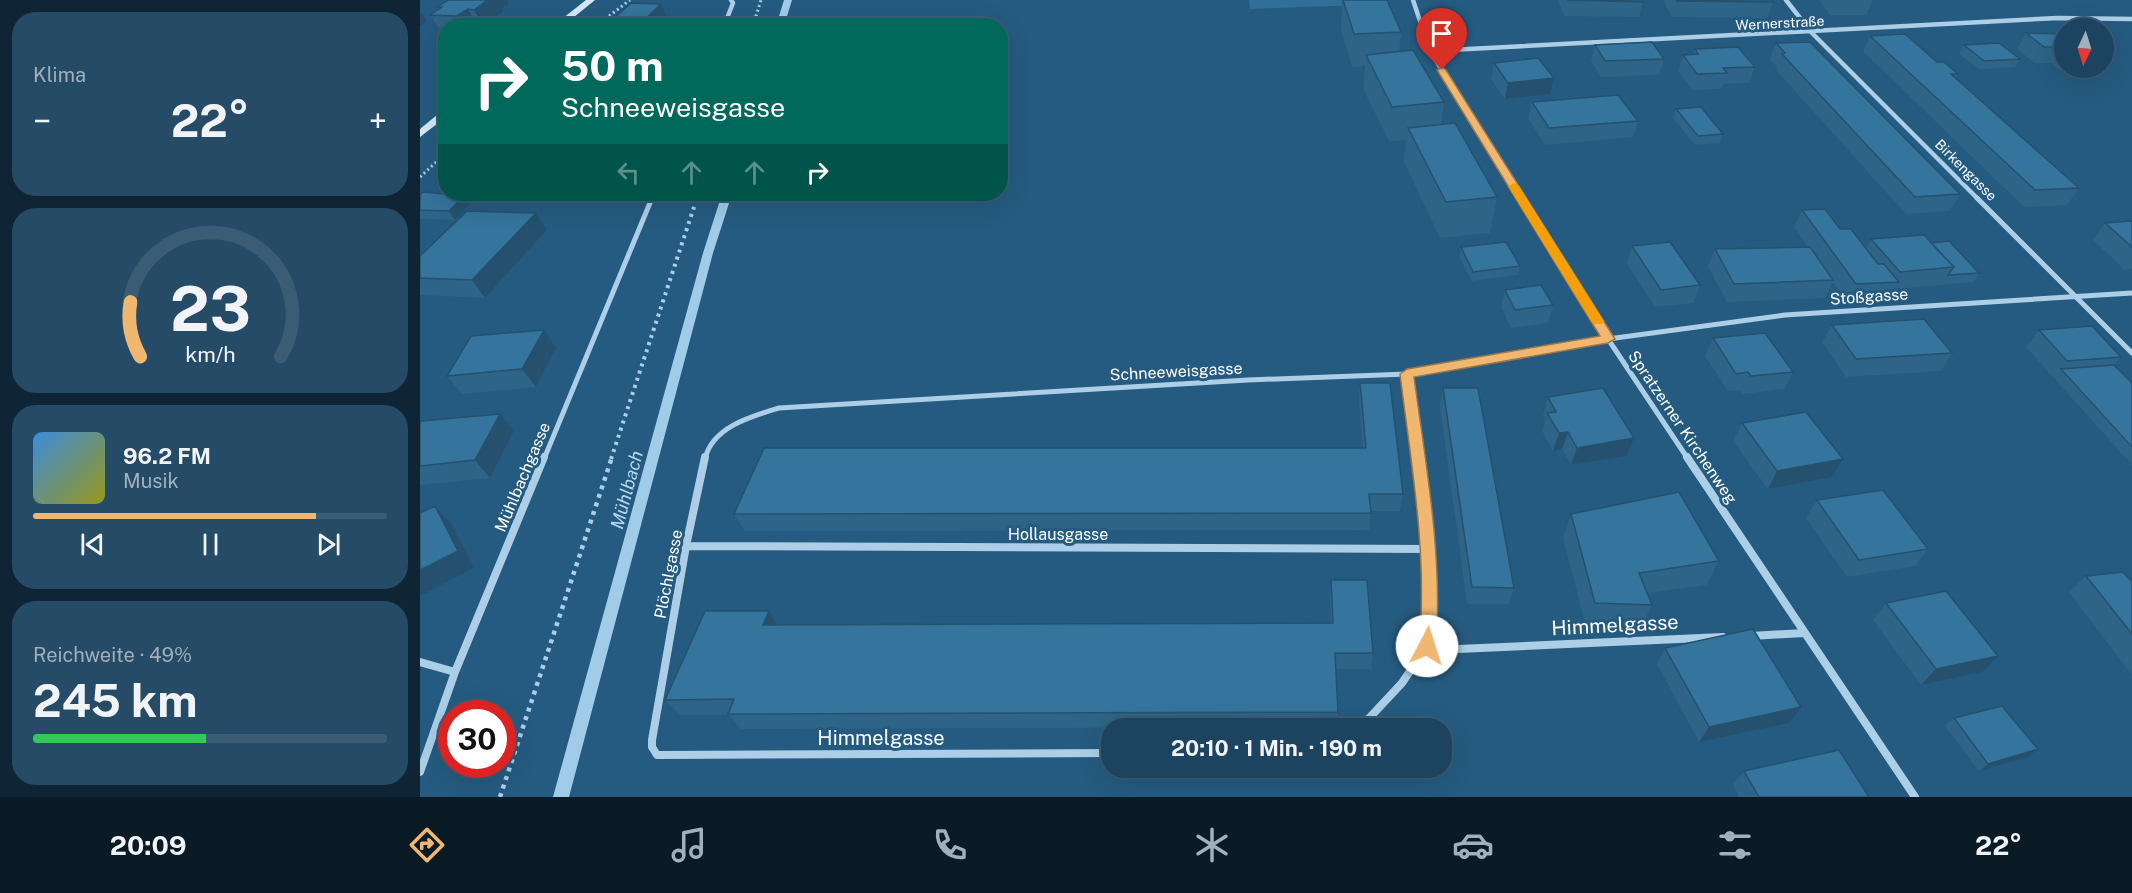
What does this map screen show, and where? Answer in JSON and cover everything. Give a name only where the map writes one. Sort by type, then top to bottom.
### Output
[{"type":"street","points":[[567,18],[591,0]]},
{"type":"street","points":[[727,18],[733,3],[731,0]]},
{"type":"street","name":"Spratzerner Kirchenweg","points":[[1413,0],[1430,51],[1608,339],[1915,797]]},
{"type":"street","name":"Birkengasse","points":[[1786,0],[1811,32],[2132,353]]},
{"type":"street","name":"Wernerstraße","points":[[1430,51],[2058,18],[2132,18]]},
{"type":"street","points":[[420,134],[438,119]]},
{"type":"street","name":"Mühlbachgasse","points":[[420,772],[455,672],[651,201]]},
{"type":"street","name":"Stoßgasse","points":[[1608,339],[1785,315],[2132,293]]},
{"type":"street","name":"Schneeweisgasse","points":[[744,419],[779,408],[1248,380],[1407,374],[1608,339]]},
{"type":"street","points":[[1369,718],[1402,683],[1427,646],[1431,606],[1429,549],[1407,374]]},
{"type":"street","name":"Plöchlgasse","points":[[653,750],[652,740],[686,546],[707,450],[726,430],[744,419]]},
{"type":"street","name":"Hollausgasse","points":[[686,546],[1429,549]]},
{"type":"street","points":[[1744,636],[1804,633]]},
{"type":"street","name":"Himmelgasse","points":[[1427,646],[1458,649],[1732,637]]},
{"type":"street","points":[[420,662],[455,672]]},
{"type":"street","name":"Himmelgasse","points":[[653,750],[657,755],[664,756],[1101,753]]},
{"type":"path","points":[[606,18],[630,0]]},
{"type":"path","points":[[755,18],[761,0]]},
{"type":"path","points":[[420,177],[438,160]]},
{"type":"path","points":[[500,797],[696,201]]},
{"type":"shaded area","points":[[1249,0],[1386,0],[1388,4],[1250,9]]},
{"type":"building","points":[[448,0],[488,0],[474,10],[468,9],[457,16],[430,15]]},
{"type":"building","points":[[1343,0],[1387,0],[1401,32],[1354,34]]},
{"type":"building","points":[[1567,0],[1642,0],[1643,2]]},
{"type":"building","points":[[1771,0],[1773,2],[1677,1]]},
{"type":"building","points":[[631,3],[661,4],[646,18],[614,18]]},
{"type":"building","points":[[2026,33],[2054,34],[2054,47],[2044,47]]},
{"type":"building","points":[[1905,34],[1937,62],[1944,62],[1958,74],[1951,74],[2079,188],[2035,190],[1870,36]]},
{"type":"building","points":[[1652,42],[1664,59],[1605,61],[1595,45]]},
{"type":"building","points":[[1810,42],[1960,194],[1915,197],[1782,54],[1785,53],[1776,43]]},
{"type":"building","points":[[1999,43],[2020,59],[1984,61],[1964,45]]},
{"type":"building","points":[[1738,47],[1755,67],[1723,68],[1727,73],[1697,74],[1683,55],[1698,54],[1695,49]]},
{"type":"building","points":[[1413,50],[1444,102],[1392,107],[1366,55]]},
{"type":"building","points":[[1538,58],[1554,78],[1508,83],[1494,63]]},
{"type":"building","points":[[1618,95],[1638,121],[1549,128],[1532,102]]},
{"type":"building","points":[[1701,107],[1723,134],[1698,136],[1676,109]]},
{"type":"building","points":[[1455,123],[1497,197],[1446,202],[1408,128]]},
{"type":"building","points":[[423,192],[438,193],[438,201],[459,201],[449,211],[420,210],[420,195]]},
{"type":"building","points":[[1825,209],[1840,229],[1851,229],[1878,264],[1884,264],[1899,282],[1856,284],[1802,210]]},
{"type":"building","points":[[467,211],[536,213],[472,280],[420,278],[420,256]]},
{"type":"building","points":[[2132,221],[2132,247],[2105,223]]},
{"type":"building","points":[[1924,235],[1954,267],[1900,272],[1871,239]]},
{"type":"building","points":[[1949,241],[1979,273],[1948,275],[1954,267],[1931,243]]},
{"type":"building","points":[[1506,242],[1520,266],[1473,272],[1461,247]]},
{"type":"building","points":[[1670,242],[1700,285],[1661,290],[1632,246]]},
{"type":"building","points":[[1810,247],[1833,280],[1734,284],[1715,249]]},
{"type":"building","points":[[1541,285],[1553,305],[1515,310],[1505,290]]},
{"type":"building","points":[[1924,319],[1952,353],[1856,359],[1832,325]]},
{"type":"building","points":[[2092,326],[2121,357],[2067,361],[2039,330]]},
{"type":"building","points":[[544,330],[522,369],[447,376],[471,336]]},
{"type":"building","points":[[1765,333],[1793,372],[1751,376],[1748,372],[1736,374],[1713,338]]},
{"type":"building","points":[[2114,365],[2132,383],[2132,447],[2061,369]]},
{"type":"building","points":[[1360,383],[1390,383],[1403,494],[1369,494],[1371,513],[734,514],[764,448],[1366,448]]},
{"type":"building","points":[[1443,388],[1478,388],[1514,588],[1472,587]]},
{"type":"building","points":[[1603,388],[1634,438],[1577,448],[1568,432],[1559,433],[1547,413],[1556,412],[1548,397]]},
{"type":"building","points":[[1806,412],[1843,459],[1777,471],[1742,423]]},
{"type":"building","points":[[500,414],[475,460],[420,466],[421,421]]},
{"type":"building","points":[[1883,490],[1928,549],[1859,560],[1817,500]]},
{"type":"building","points":[[1679,492],[1719,561],[1639,573],[1652,605],[1595,603],[1571,514]]},
{"type":"building","points":[[435,506],[458,551],[420,570],[420,513]]},
{"type":"building","points":[[2123,572],[2132,582],[2132,634],[2086,576]]},
{"type":"building","points":[[1331,580],[1367,580],[1373,653],[1335,653],[1338,712],[728,714],[734,699],[665,700],[705,611],[769,611],[763,625],[1333,623]]},
{"type":"building","points":[[1946,591],[1998,656],[1936,669],[1886,603]]},
{"type":"building","points":[[1753,629],[1801,707],[1709,727],[1665,648]]},
{"type":"building","points":[[2002,706],[2038,749],[1988,764],[1954,718]]},
{"type":"building","points":[[1839,750],[1869,797],[1759,797],[1744,771]]},
{"type":"waterway","name":"Mühlbach","points":[[782,18],[788,0]]},
{"type":"waterway","name":"Mühlbach","points":[[561,797],[708,253],[725,201]]},
{"type":"slow traffic","points":[[1514,186],[1598,321]]},
{"type":"route","points":[[1427,646],[1431,606],[1429,549],[1407,374],[1608,339],[1442,70]]}]
